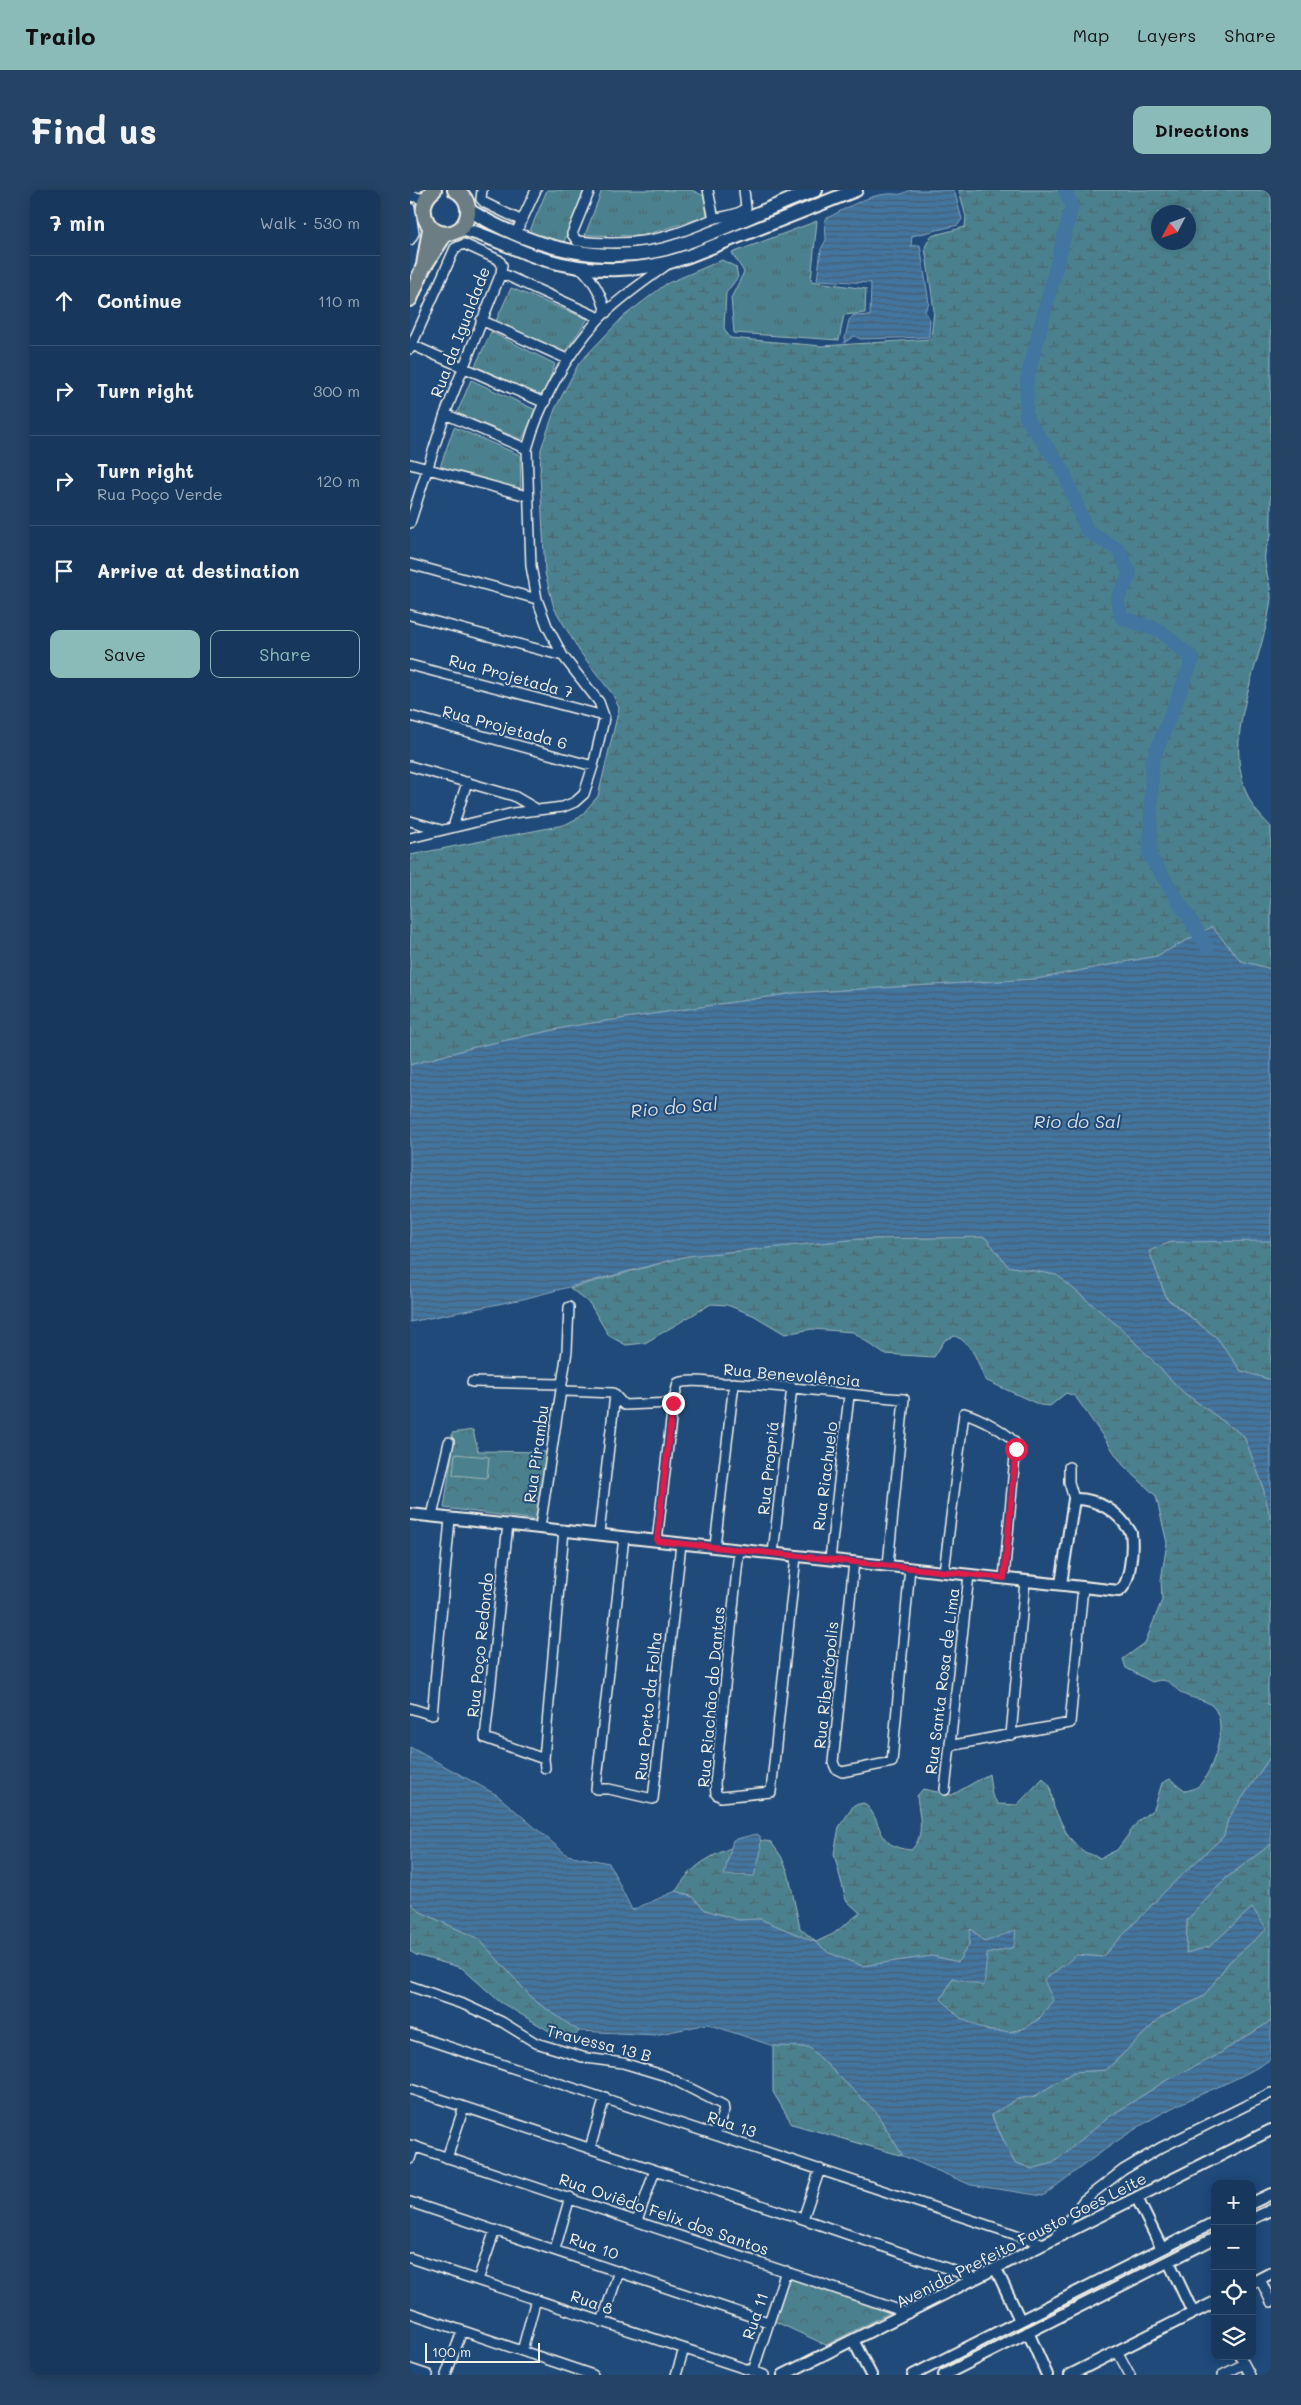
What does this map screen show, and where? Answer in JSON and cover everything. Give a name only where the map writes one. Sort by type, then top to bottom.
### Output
[{"type":"main road","points":[[468,210],[516,233],[555,248],[585,254],[620,255],[656,251],[682,244],[797,194],[816,190]]},
{"type":"main road","points":[[419,231],[444,234],[460,229],[474,232],[542,259],[581,268],[637,269],[670,263],[856,190]]},
{"type":"main road","points":[[460,192],[468,210],[466,221],[460,229]]},
{"type":"main road","points":[[423,268],[419,231],[422,209],[430,194]]},
{"type":"main road","points":[[410,298],[423,268],[444,234]]},
{"type":"street","points":[[516,233],[536,190]]},
{"type":"street","points":[[590,190],[572,234],[577,241],[601,244],[635,243],[676,234],[742,212],[746,208],[744,190]]},
{"type":"street","points":[[708,190],[714,220]]},
{"type":"street","points":[[410,196],[430,194]]},
{"type":"street","points":[[481,194],[522,221]]},
{"type":"street","points":[[410,208],[419,231]]},
{"type":"street","points":[[545,403],[411,347],[455,248],[464,244],[500,260],[502,269],[603,316]]},
{"type":"street","points":[[410,838],[513,813],[563,807],[575,802],[584,794],[593,766],[604,716],[599,702],[563,656],[547,626],[537,599],[530,566],[527,449],[545,403],[567,359],[603,316],[630,292],[670,263]]},
{"type":"street","points":[[581,268],[594,281],[601,293],[603,316]]},
{"type":"street","name":"Rua da Igualdade","points":[[411,517],[444,414],[502,269]]},
{"type":"street","points":[[481,320],[567,359]]},
{"type":"street","points":[[444,414],[527,449]]},
{"type":"street","points":[[410,464],[527,496]]},
{"type":"street","points":[[410,564],[537,599]]},
{"type":"street","points":[[410,615],[563,656]]},
{"type":"street","name":"Rua Projetada 7","points":[[410,665],[604,716]]},
{"type":"street","name":"Rua Projetada 6","points":[[410,716],[593,766]]},
{"type":"street","points":[[410,766],[514,796],[538,810]]},
{"type":"street","points":[[453,827],[466,782]]},
{"type":"street","points":[[410,821],[441,830]]},
{"type":"street","name":"Rua Pirambu","points":[[540,1528],[567,1351],[569,1307]]},
{"type":"street","points":[[472,1382],[561,1386],[566,1391],[613,1392],[624,1405],[673,1403],[657,1541]]},
{"type":"street","name":"Rua Benevolência","points":[[673,1403],[678,1383],[792,1386],[849,1396],[904,1399],[888,1565]]},
{"type":"street","points":[[715,1546],[734,1383]]},
{"type":"street","name":"Rua Propriá","points":[[773,1553],[792,1386]]},
{"type":"street","points":[[599,1534],[615,1395]]},
{"type":"street","name":"Rua Riachuelo","points":[[830,1559],[849,1396]]},
{"type":"street","points":[[944,1572],[964,1413],[983,1421],[1014,1442],[1016,1449],[1004,1578]]},
{"type":"street","points":[[432,1516],[449,1442]]},
{"type":"street","points":[[1061,1584],[1074,1499],[1069,1480],[1069,1467]]},
{"type":"street","points":[[410,1514],[1115,1591],[1122,1589],[1129,1572],[1131,1536],[1124,1524],[1106,1508],[1093,1500],[1074,1499]]},
{"type":"street","points":[[410,1708],[432,1716],[450,1519]]},
{"type":"street","name":"Rua Poço Redondo","points":[[508,1524],[485,1738],[544,1763],[564,1530]]},
{"type":"street","name":"Rua Porto da Folha","points":[[624,1537],[596,1790],[609,1789],[653,1799],[680,1544]]},
{"type":"street","name":"Rua Riachão do Dantas","points":[[739,1550],[715,1784],[716,1794],[721,1797],[771,1792],[796,1556]]},
{"type":"street","name":"Rua Ribeirópolis","points":[[854,1562],[833,1762],[836,1769],[842,1772],[892,1762],[910,1568]]},
{"type":"street","name":"Rua Santa Rosa de Lima","points":[[945,1790],[969,1575]]},
{"type":"street","points":[[1011,1735],[1026,1581]]},
{"type":"street","points":[[950,1742],[954,1745],[1070,1723],[1083,1587]]},
{"type":"street","name":"Travessa 13 B","points":[[410,1986],[465,2005],[502,2022],[536,2043],[586,2058],[641,2068],[677,2081],[723,2105],[724,2110],[715,2134]]},
{"type":"street","name":"Rua 13","points":[[410,2034],[605,2097],[1044,2244]]},
{"type":"street","points":[[410,2089],[803,2218],[975,2278]]},
{"type":"street","points":[[1055,2238],[1084,2200],[1122,2170],[1167,2144],[1271,2093]]},
{"type":"street","points":[[590,2148],[605,2097]]},
{"type":"street","points":[[447,2158],[464,2107]]},
{"type":"street","name":"Avenida Prefeito Fausto Goes Leite","points":[[783,2375],[1271,2130]]},
{"type":"street","points":[[410,2159],[412,2146]]},
{"type":"street","name":"Rua Oviêdo Felix dos Santos","points":[[412,2146],[570,2197],[638,2222],[908,2313]]},
{"type":"street","points":[[803,2218],[820,2169]]},
{"type":"street","points":[[638,2222],[655,2170]]},
{"type":"street","points":[[1256,2202],[1271,2194]]},
{"type":"street","points":[[555,2249],[570,2197]]},
{"type":"street","points":[[1137,2198],[1162,2249]]},
{"type":"street","name":"Rua 10","points":[[410,2202],[555,2249],[768,2322]]},
{"type":"street","points":[[1256,2217],[1271,2210]]},
{"type":"street","points":[[913,2375],[1211,2224]]},
{"type":"street","points":[[478,2280],[495,2230]]},
{"type":"street","points":[[944,2375],[1211,2240]]},
{"type":"street","name":"Rua 8","points":[[410,2258],[764,2375]]},
{"type":"street","points":[[1169,2262],[1193,2313]]},
{"type":"street","points":[[996,2269],[1020,2320]]},
{"type":"street","points":[[602,2322],[619,2271]]},
{"type":"street","name":"Rua 11","points":[[752,2371],[786,2271]]},
{"type":"street","points":[[1271,2274],[1256,2281],[1271,2302]]},
{"type":"street","points":[[522,2351],[536,2300]]},
{"type":"street","points":[[1070,2375],[1211,2305]]},
{"type":"street","points":[[410,2313],[593,2375]]},
{"type":"street","points":[[446,2375],[462,2331]]},
{"type":"street","points":[[1028,2332],[1047,2375]]},
{"type":"street","points":[[853,2340],[871,2375]]},
{"type":"street","points":[[676,2375],[684,2349]]},
{"type":"street","points":[[1118,2351],[1130,2375]]},
{"type":"street","points":[[1222,2375],[1242,2360],[1250,2375]]},
{"type":"street","points":[[410,2369],[428,2375]]},
{"type":"green space","points":[[547,190],[584,190],[564,242],[529,233]]},
{"type":"green space","points":[[602,190],[692,190],[704,196],[707,216],[642,236],[585,235]]},
{"type":"green space","points":[[959,190],[1271,190],[1271,535],[1266,548],[1265,558],[1271,598],[1267,623],[1245,702],[1240,729],[1239,755],[1243,781],[1253,806],[1271,827],[1271,969],[1241,961],[1212,927],[1157,956],[1036,979],[795,993],[573,1026],[475,1047],[410,1065],[410,855],[564,825],[580,817],[598,796],[619,708],[613,695],[580,652],[554,608],[545,573],[540,474],[541,449],[555,409],[579,363],[624,316],[666,284],[722,260],[736,267],[738,277],[726,293],[724,328],[730,338],[822,346],[931,339],[934,310],[925,247],[931,236],[965,227],[966,217]]},
{"type":"green space","points":[[817,221],[811,281],[866,289],[865,313],[844,315],[839,340],[734,333],[731,298],[744,272],[732,253]]},
{"type":"green space","points":[[511,288],[588,319],[564,353],[495,323]]},
{"type":"green space","points":[[491,332],[555,364],[543,397],[475,366]]},
{"type":"green space","points":[[471,380],[536,410],[522,440],[457,413]]},
{"type":"green space","points":[[454,427],[520,455],[521,489],[440,467]]},
{"type":"green space","points":[[985,1237],[1008,1266],[1057,1275],[1123,1330],[1183,1392],[1244,1436],[1262,1483],[1271,1520],[1271,1671],[1268,1680],[1268,1704],[1271,1706],[1271,1756],[1228,1819],[1224,1836],[1167,1889],[1102,1957],[1077,1955],[1051,2005],[1031,2025],[1021,2029],[1000,2032],[979,2028],[969,2023],[957,2016],[941,1999],[953,1978],[987,1954],[1014,1947],[985,1942],[971,1929],[969,1945],[958,1962],[932,1956],[862,1966],[829,1953],[815,1942],[760,1919],[738,1920],[705,1910],[693,1897],[676,1891],[683,1880],[698,1865],[715,1855],[753,1839],[771,1842],[781,1856],[788,1872],[800,1928],[816,1942],[833,1934],[860,1913],[846,1900],[834,1854],[839,1827],[854,1805],[864,1803],[875,1818],[885,1839],[899,1848],[911,1850],[919,1838],[920,1818],[917,1796],[923,1789],[952,1795],[989,1774],[992,1795],[998,1804],[1017,1805],[1043,1778],[1050,1786],[1054,1808],[1068,1836],[1082,1851],[1100,1858],[1117,1850],[1139,1820],[1154,1809],[1162,1783],[1170,1779],[1186,1791],[1199,1786],[1210,1768],[1217,1749],[1220,1729],[1217,1713],[1207,1702],[1185,1695],[1167,1681],[1152,1682],[1126,1668],[1123,1659],[1145,1643],[1162,1600],[1161,1580],[1167,1543],[1156,1496],[1123,1465],[1075,1396],[1066,1393],[1050,1406],[1040,1405],[985,1380],[971,1349],[966,1343],[955,1336],[945,1340],[934,1357],[884,1354],[853,1332],[812,1329],[785,1334],[753,1315],[727,1305],[711,1304],[645,1343],[626,1345],[609,1336],[590,1304],[570,1288],[687,1256],[859,1239]]},
{"type":"green space","points":[[1271,1241],[1271,1380],[1241,1371],[1217,1338],[1166,1297],[1149,1251],[1170,1242]]},
{"type":"green space","points":[[473,1430],[478,1451],[547,1452],[538,1520],[444,1508],[452,1453],[452,1433]]},
{"type":"green space","points":[[455,1454],[489,1457],[487,1478],[453,1475]]},
{"type":"green space","points":[[1271,1844],[1271,2021],[1214,2057],[1167,2080],[1109,2117],[1053,2163],[1032,2169],[1014,2162],[991,2114],[1017,2099],[1035,2096],[1073,2072],[1106,2070],[1160,2018],[1204,1996],[1229,1962],[1267,1929],[1252,1908],[1209,1947],[1186,1953],[1187,1920],[1226,1878]]},
{"type":"green space","points":[[410,1902],[419,1911],[479,1939],[535,2001],[579,2031],[574,2037],[561,2038],[500,2002],[462,1968],[416,1955],[410,1951]]},
{"type":"green space","points":[[773,2046],[809,2047],[876,2112],[903,2156],[792,2124],[773,2092]]},
{"type":"green space","points":[[788,2276],[891,2312],[826,2345],[774,2321]]},
{"type":"water","points":[[910,190],[954,190],[962,219],[958,225],[912,236],[911,246],[920,245],[929,303],[925,311],[930,320],[929,337],[861,339],[854,336],[844,343],[849,320],[854,315],[870,316],[871,283],[817,280],[821,249],[826,240],[825,219],[872,197],[900,194]]},
{"type":"water","name":"Rio do Sal","points":[[1212,927],[1241,961],[1271,969],[1271,1241],[1171,1242],[1149,1251],[1166,1298],[1217,1338],[1241,1371],[1271,1380],[1271,1520],[1262,1483],[1244,1436],[1183,1392],[1123,1330],[1057,1275],[1008,1266],[985,1237],[859,1239],[687,1256],[523,1299],[410,1322],[410,1065],[475,1047],[573,1026],[795,993],[1036,979],[1157,956]]},
{"type":"water","points":[[410,1747],[497,1795],[567,1855],[609,1863],[632,1910],[676,1891],[693,1897],[705,1910],[738,1920],[760,1919],[815,1942],[829,1953],[862,1966],[932,1956],[958,1962],[969,1945],[970,1929],[985,1942],[1016,1930],[1014,1947],[987,1954],[984,1986],[953,1978],[941,1999],[960,2018],[988,2031],[1017,2032],[1039,2019],[1053,2000],[1044,1980],[1077,1955],[1102,1957],[1167,1889],[1224,1836],[1228,1819],[1271,1756],[1271,1844],[1226,1878],[1187,1920],[1186,1953],[1209,1947],[1252,1908],[1267,1929],[1229,1962],[1204,1996],[1160,2018],[1106,2070],[1073,2072],[1035,2096],[1017,2099],[991,2115],[1014,2162],[1032,2169],[1053,2163],[1109,2117],[1167,2080],[1214,2057],[1271,2021],[1271,2059],[1235,2079],[1155,2117],[1105,2149],[1043,2196],[971,2185],[903,2156],[876,2112],[809,2047],[773,2046],[708,2024],[655,2035],[579,2031],[535,2001],[479,1939],[419,1911],[410,1902]]},
{"type":"water","points":[[756,1834],[760,1836],[761,1851],[754,1876],[724,1875],[733,1840]]},
{"type":"waterway","points":[[1065,190],[1072,206],[1027,379],[1026,418],[1063,470],[1087,531],[1119,550],[1130,574],[1117,600],[1122,618],[1161,631],[1193,659],[1152,762],[1150,856],[1208,948]]},
{"type":"route","points":[[673,1403],[657,1541],[1004,1578],[1016,1449]]}]
